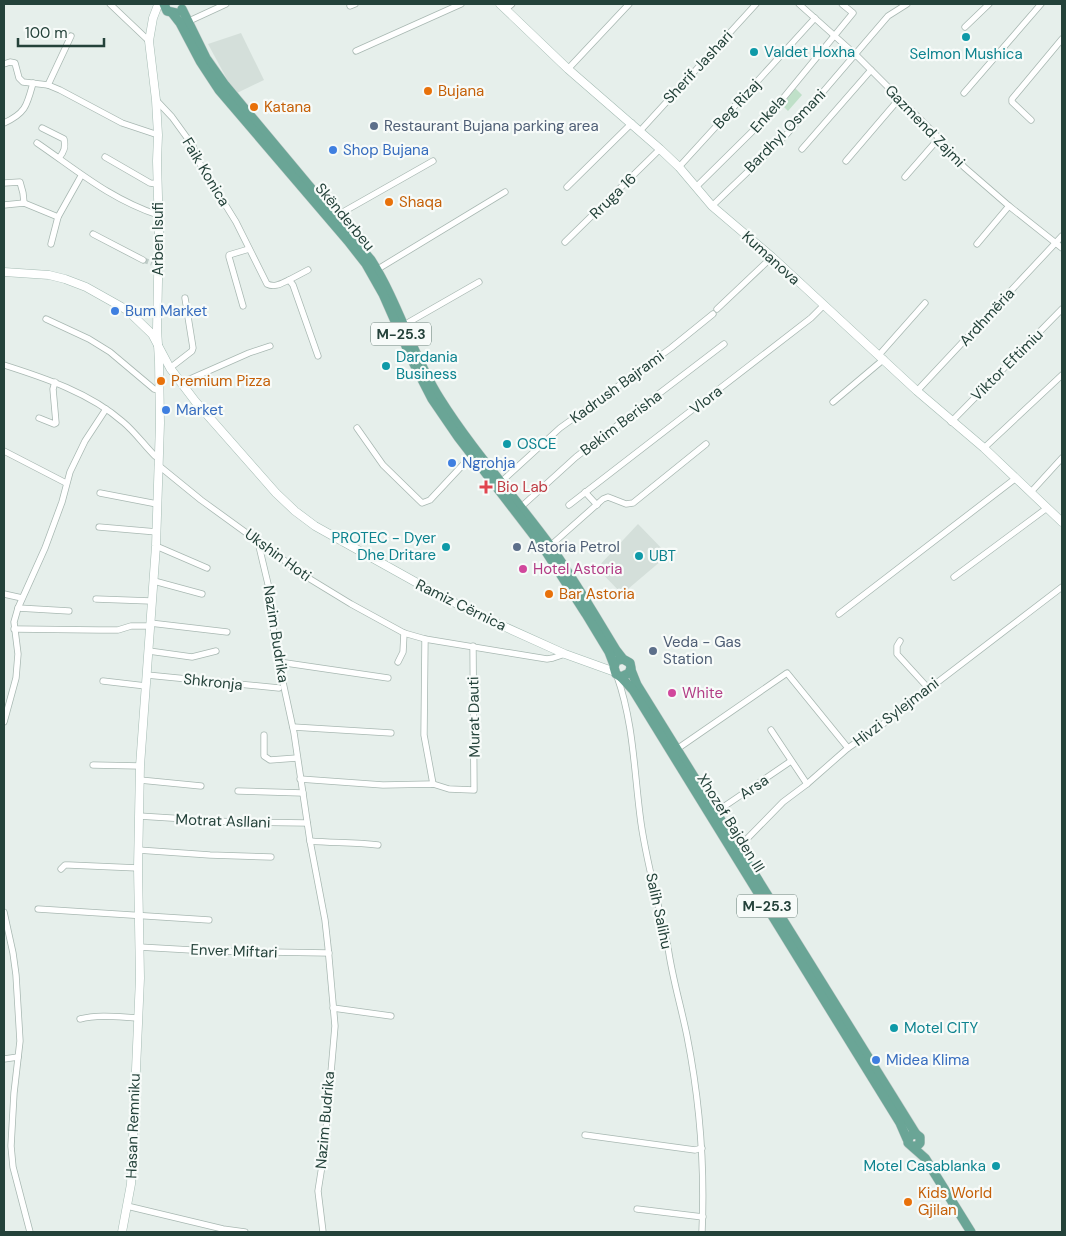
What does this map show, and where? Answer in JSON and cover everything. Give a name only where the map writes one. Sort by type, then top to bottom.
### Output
[{"type":"main road","name":"Skënderbeu","points":[[183,6],[187,22],[206,58],[225,85],[336,216],[378,269],[438,396],[550,546],[616,650],[614,666]]},
{"type":"main road","name":"M-25.3","points":[[166,8],[178,13],[183,6]]},
{"type":"main road","name":"Skënderbeu","points":[[166,8],[180,23],[200,61],[219,90],[348,240],[366,264],[383,294],[413,362],[432,399],[544,550],[581,606],[614,666]]},
{"type":"main road","name":"M-25.3","points":[[614,666],[630,663],[631,670]]},
{"type":"main road","points":[[614,666],[627,675],[631,670]]},
{"type":"main road","name":"Xhozef Bajden III","points":[[614,666],[633,690],[900,1123],[910,1143],[925,1158],[971,1232]]},
{"type":"main road","name":"Xhozef Bajden III","points":[[631,670],[637,685],[918,1137],[925,1158]]},
{"type":"main road","points":[[910,1143],[910,1134],[918,1137]]},
{"type":"street","points":[[110,4],[149,41]]},
{"type":"street","points":[[187,22],[226,4]]},
{"type":"street","points":[[356,50],[461,4]]},
{"type":"street","points":[[568,69],[629,4]]},
{"type":"street","name":"Sherif Jashari","points":[[640,130],[756,4]]},
{"type":"street","name":"Gazmend Zajmi","points":[[799,4],[856,55],[939,138],[964,167],[1062,248]]},
{"type":"street","name":"Enkela","points":[[696,187],[771,113],[853,13],[842,4]]},
{"type":"street","name":"Bardhyl Osmani","points":[[712,206],[786,135],[888,16],[906,4]]},
{"type":"street","points":[[965,27],[989,4]]},
{"type":"street","points":[[964,93],[1042,4]]},
{"type":"street","name":"Kumanova","points":[[506,6],[568,69],[640,130],[679,167],[712,206],[772,257],[917,392],[984,448],[1062,522]]},
{"type":"street","name":"Arben Isufi","points":[[158,461],[159,390],[155,264],[158,215],[158,135],[149,41],[154,15],[166,8]]},
{"type":"street","name":"Beg Rizaj","points":[[679,167],[815,18]]},
{"type":"street","points":[[48,85],[71,36]]},
{"type":"street","points":[[1032,120],[1012,102],[1012,99],[1062,39]]},
{"type":"street","points":[[4,64],[15,63],[22,82],[48,85],[113,119],[158,135]]},
{"type":"street","points":[[802,149],[871,70]]},
{"type":"street","points":[[4,123],[12,119],[27,105],[33,83]]},
{"type":"street","name":"Faik Konica","points":[[156,100],[172,117],[193,146],[197,159],[236,222],[267,284],[271,286],[276,285],[308,270]]},
{"type":"street","points":[[846,161],[899,100]]},
{"type":"street","points":[[567,187],[632,124]]},
{"type":"street","points":[[42,128],[64,139],[64,152],[60,158]]},
{"type":"street","points":[[905,177],[939,138]]},
{"type":"street","points":[[37,143],[60,158],[81,176],[115,197],[139,209],[158,215]]},
{"type":"street","name":"Rruga 16","points":[[565,242],[660,149]]},
{"type":"street","points":[[105,157],[150,183],[157,184]]},
{"type":"street","points":[[336,216],[433,161]]},
{"type":"street","points":[[51,244],[58,217],[81,176]]},
{"type":"street","points":[[4,183],[20,182],[24,203]]},
{"type":"street","name":"Skënderbeu","points":[[378,269],[505,192]]},
{"type":"street","points":[[4,205],[24,203],[58,217]]},
{"type":"street","points":[[977,244],[1009,206]]},
{"type":"street","points":[[93,234],[143,260]]},
{"type":"street","points":[[1056,243],[1062,236]]},
{"type":"street","name":"Ardhmëria","points":[[917,392],[1056,243]]},
{"type":"street","points":[[243,306],[229,255],[249,249]]},
{"type":"street","name":"Kadrush Bajrami","points":[[501,482],[560,428],[671,348],[715,312],[772,257]]},
{"type":"street","name":"Ramiz Cërnica","points":[[4,272],[49,275],[86,287],[127,310],[152,334],[170,368],[188,392],[276,493],[315,526],[437,594],[520,634],[565,654],[614,666]]},
{"type":"street","points":[[289,280],[298,296],[318,356]]},
{"type":"street","points":[[404,325],[479,282]]},
{"type":"street","points":[[170,368],[194,348],[185,298]]},
{"type":"street","points":[[833,402],[881,357],[926,303]]},
{"type":"street","name":"Vlora","points":[[568,505],[811,318],[824,305]]},
{"type":"street","name":"Viktor Eftimiu","points":[[951,422],[1062,309]]},
{"type":"street","points":[[46,319],[90,339],[110,352],[154,389],[159,390]]},
{"type":"street","name":"Bekim Berisha","points":[[521,507],[576,457],[724,344]]},
{"type":"street","points":[[181,383],[270,346]]},
{"type":"street","name":"Ukshin Hoti","points":[[4,365],[55,382],[106,409],[124,422],[158,461],[258,542],[327,589],[382,622],[404,633],[425,639],[546,659],[565,654]]},
{"type":"street","points":[[984,448],[1062,374]]},
{"type":"street","points":[[39,418],[54,424],[56,423],[53,388],[55,382]]},
{"type":"street","points":[[4,722],[16,678],[18,654],[14,622],[18,608],[45,548],[62,502],[66,483],[85,441],[106,409]]},
{"type":"street","points":[[357,428],[383,465],[422,503],[430,500],[472,455]]},
{"type":"street","points":[[550,546],[608,496],[626,504],[633,503],[706,444]]},
{"type":"street","points":[[4,451],[66,483]]},
{"type":"street","points":[[1030,492],[1062,458]]},
{"type":"street","name":"Hasan Remniku","points":[[122,1232],[131,1184],[138,1018],[140,766],[157,532],[158,461]]},
{"type":"street","points":[[840,614],[1016,478]]},
{"type":"street","points":[[585,492],[596,505]]},
{"type":"street","points":[[100,494],[157,504]]},
{"type":"street","points":[[954,577],[1047,508]]},
{"type":"street","points":[[99,527],[157,532]]},
{"type":"street","name":"Nazim Budrika","points":[[258,542],[268,584],[274,636],[293,727],[329,953],[335,1026],[324,1153],[318,1191],[322,1232]]},
{"type":"street","points":[[156,546],[207,568]]},
{"type":"street","points":[[154,581],[202,594]]},
{"type":"street","name":"Hivzi Sylejmani","points":[[738,848],[783,802],[848,748],[879,727],[1062,587]]},
{"type":"street","points":[[4,594],[22,598]]},
{"type":"street","points":[[96,599],[152,601]]},
{"type":"street","points":[[18,608],[69,611]]},
{"type":"street","points":[[14,629],[118,630],[132,626],[150,625],[227,632]]},
{"type":"street","points":[[398,662],[403,652],[404,633]]},
{"type":"street","points":[[300,779],[383,786],[433,784],[424,735],[425,639]]},
{"type":"street","points":[[900,641],[897,646],[897,654],[929,689]]},
{"type":"street","name":"Murat Dauti","points":[[433,784],[449,789],[473,791],[475,788],[473,646]]},
{"type":"street","points":[[149,652],[192,657],[216,652]]},
{"type":"street","points":[[279,662],[388,678]]},
{"type":"street","name":"Salih Salihu","points":[[614,666],[625,704],[632,742],[641,825],[668,947],[670,967],[687,1038],[702,1128],[704,1185],[702,1232]]},
{"type":"street","points":[[677,749],[787,674],[848,748]]},
{"type":"street","name":"Shkronja","points":[[147,675],[279,688]]},
{"type":"street","points":[[103,681],[146,686]]},
{"type":"street","points":[[293,727],[391,733]]},
{"type":"street","points":[[770,730],[807,784]]},
{"type":"street","points":[[264,735],[264,756],[270,760],[297,758]]},
{"type":"street","name":"Arsa","points":[[716,812],[791,761]]},
{"type":"street","points":[[93,765],[140,766]]},
{"type":"street","points":[[140,780],[201,786]]},
{"type":"street","points":[[238,791],[303,793]]},
{"type":"street","name":"Motrat Asllani","points":[[139,816],[234,822],[307,822]]},
{"type":"street","points":[[310,841],[341,844],[355,842],[378,846]]},
{"type":"street","points":[[138,850],[210,856],[271,857]]},
{"type":"street","points":[[61,869],[70,865],[138,868]]},
{"type":"street","points":[[38,909],[209,920]]},
{"type":"street","points":[[4,912],[16,975],[20,1042],[13,1102],[11,1146],[14,1167],[30,1232]]},
{"type":"street","points":[[4,945],[11,945]]},
{"type":"street","name":"Enver Miftari","points":[[139,947],[209,951],[329,953]]},
{"type":"street","points":[[334,1008],[391,1016]]},
{"type":"street","points":[[80,1019],[112,1016],[138,1018]]},
{"type":"street","points":[[4,1059],[18,1057]]},
{"type":"street","points":[[585,1135],[695,1150],[702,1148]]},
{"type":"street","points":[[127,1206],[223,1229],[245,1232]]},
{"type":"street","points":[[637,1209],[703,1217]]},
{"type":"shaded area","points":[[241,33],[264,80],[235,94],[208,44]]},
{"type":"shaded area","points":[[638,524],[668,555],[622,594],[597,568]]},
{"type":"green space","points":[[795,88],[802,95],[788,111],[782,105]]},
{"type":"tunnel","points":[[143,260],[152,263]]},
{"type":"place","name":"Selmon Mushica","points":[[966,37]]},
{"type":"place","name":"Valdet Hoxha","points":[[754,52]]},
{"type":"place","name":"Bujana","points":[[428,91]]},
{"type":"place","name":"Katana","points":[[254,107]]},
{"type":"place","name":"Restaurant Bujana parking area","points":[[374,126]]},
{"type":"place","name":"Shop Bujana","points":[[333,150]]},
{"type":"place","name":"Shaqa","points":[[389,202]]},
{"type":"place","name":"Bum Market","points":[[115,311]]},
{"type":"place","name":"Dardania Business","points":[[386,366]]},
{"type":"place","name":"Premium Pizza","points":[[161,381]]},
{"type":"place","name":"Market","points":[[166,410]]},
{"type":"place","name":"OSCE","points":[[507,444]]},
{"type":"place","name":"Ngrohja","points":[[452,463]]},
{"type":"place","name":"Bio Lab","points":[[486,487]]},
{"type":"place","name":"PROTEC - Dyer Dhe Dritare","points":[[446,547]]},
{"type":"place","name":"Astoria Petrol","points":[[517,547]]},
{"type":"place","name":"UBT","points":[[639,556]]},
{"type":"place","name":"Hotel Astoria","points":[[523,569]]},
{"type":"place","name":"Bar Astoria","points":[[549,594]]},
{"type":"place","name":"Veda - Gas Station","points":[[653,651]]},
{"type":"place","name":"White","points":[[672,693]]},
{"type":"place","name":"Motel CITY","points":[[894,1028]]},
{"type":"place","name":"Midea Klima","points":[[876,1060]]},
{"type":"place","name":"Motel Casablanka","points":[[996,1166]]},
{"type":"place","name":"Kids World Gjilan","points":[[908,1202]]}]
